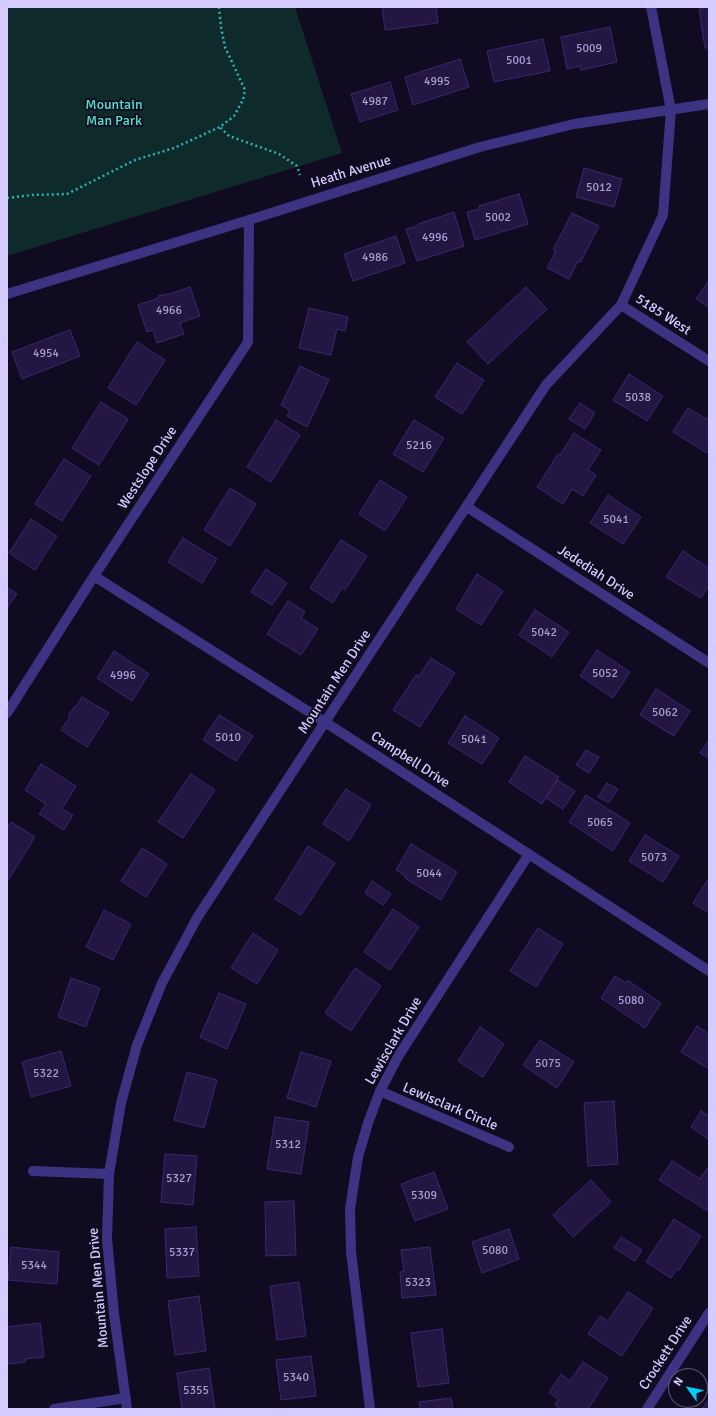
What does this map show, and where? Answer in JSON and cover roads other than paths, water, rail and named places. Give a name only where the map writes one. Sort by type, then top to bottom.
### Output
[{"type":"street","name":"Mountain Men Drive","points":[[127,1409],[114,1314],[107,1240],[109,1174],[123,1096],[136,1045],[162,983],[197,918],[325,722],[468,507],[546,385],[621,305],[663,215],[671,110],[651,7]]},
{"type":"street","name":"Heath Avenue","points":[[7,294],[480,147],[574,124],[709,104]]},
{"type":"street","name":"Westslope Drive","points":[[7,712],[94,576],[248,342],[249,220]]},
{"type":"street","name":"5185 West","points":[[621,305],[709,361]]},
{"type":"street","name":"Jedediah Drive","points":[[468,507],[709,663]]},
{"type":"street","name":"Campbell Drive","points":[[94,576],[325,722],[709,971]]},
{"type":"street","name":"Lewisclark Drive","points":[[370,1409],[352,1252],[350,1209],[358,1157],[368,1123],[380,1091],[399,1055],[529,854]]},
{"type":"street","name":"Lewisclark Circle","points":[[380,1091],[509,1147]]},
{"type":"street","points":[[33,1170],[109,1174]]},
{"type":"street","name":"Crockett Drive","points":[[647,1409],[709,1313]]},
{"type":"street","points":[[54,1409],[126,1398]]},
{"type":"park label","name":"Mountain Man Park","points":[[114,114]]}]
